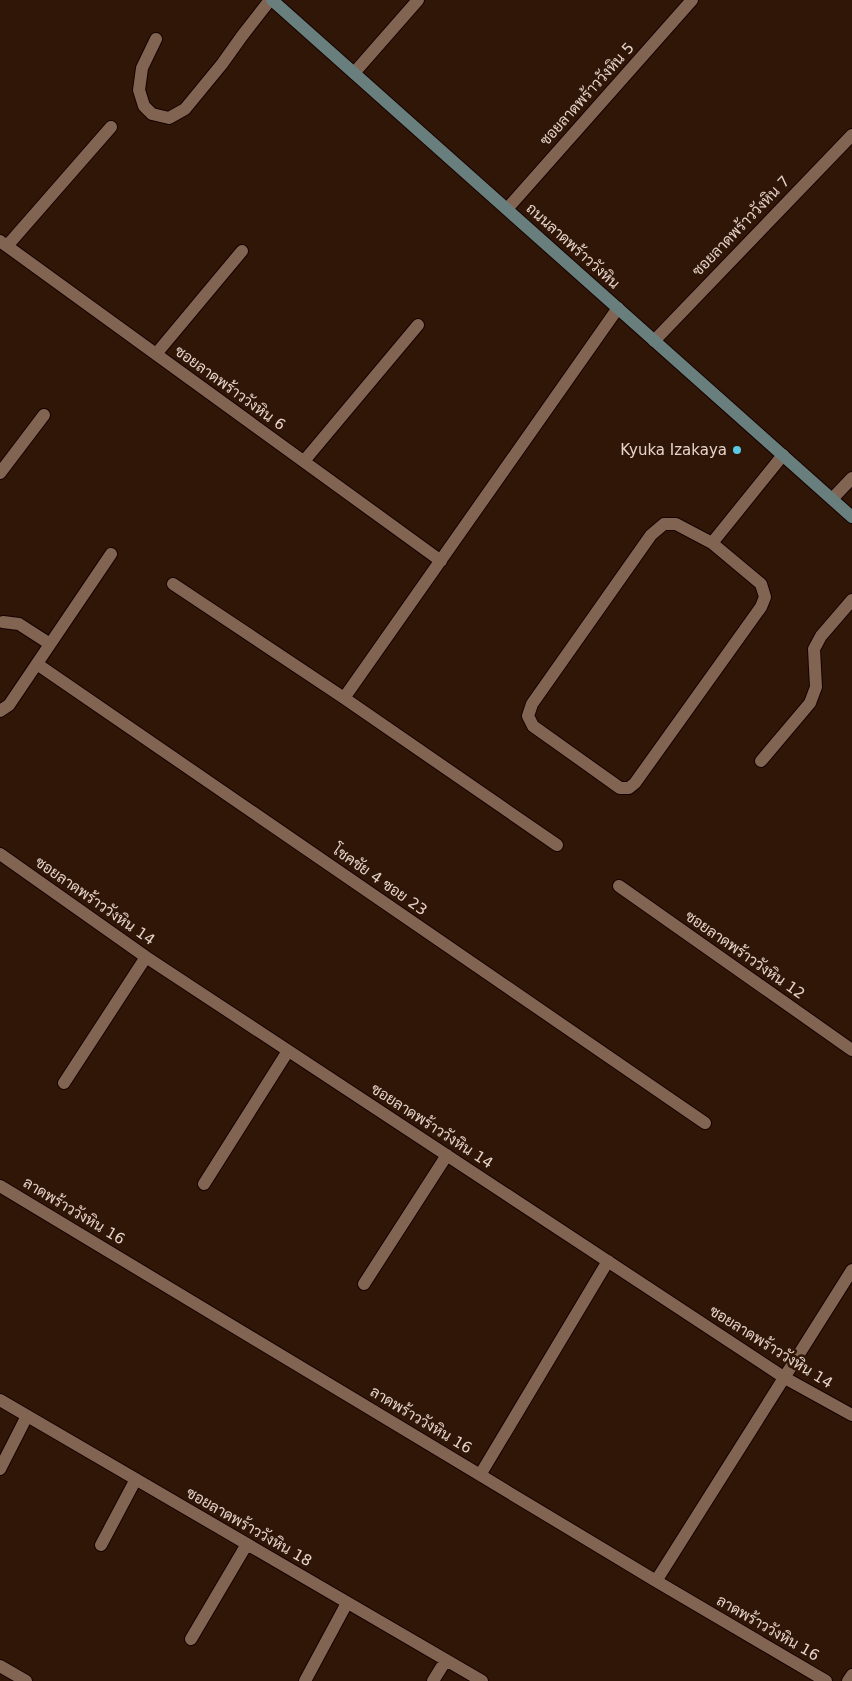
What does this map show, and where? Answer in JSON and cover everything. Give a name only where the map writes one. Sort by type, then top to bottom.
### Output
[{"type":"main road","name":"ถนนลาดพร้าววังหิน","points":[[271,0],[852,517]]},
{"type":"street","points":[[156,39],[142,68],[139,90],[144,106],[152,114],[168,118],[185,109],[271,0]]},
{"type":"street","points":[[354,73],[418,0]]},
{"type":"street","name":"ซอยลาดพร้าววังหิน 5","points":[[506,209],[692,0]]},
{"type":"street","points":[[3,243],[111,127]]},
{"type":"street","name":"ซอยลาดพร้าววังหิน 7","points":[[654,341],[852,135]]},
{"type":"street","name":"ซอยลาดพร้าววังหิน 6","points":[[3,243],[441,561]]},
{"type":"street","points":[[156,354],[242,251]]},
{"type":"street","points":[[344,698],[618,308]]},
{"type":"street","points":[[304,460],[418,325]]},
{"type":"street","points":[[0,473],[44,415]]},
{"type":"street","points":[[712,543],[783,456]]},
{"type":"street","points":[[832,499],[852,478]]},
{"type":"street","points":[[664,524],[676,524],[712,543],[761,584],[765,597],[761,607],[635,783],[629,788],[620,788],[533,726],[528,716],[532,704],[651,535],[664,524]]},
{"type":"street","points":[[0,711],[9,705],[111,554]]},
{"type":"street","points":[[173,584],[344,698],[557,845]]},
{"type":"street","points":[[761,761],[810,704],[816,687],[814,649],[821,636],[852,600]]},
{"type":"street","points":[[3,622],[19,624],[50,644]]},
{"type":"street","name":"โชคชัย 4 ซอย 23","points":[[37,664],[705,1123]]},
{"type":"street","name":"ซอยลาดพร้าววังหิน 14","points":[[1,858],[146,957],[785,1378],[852,1415]]},
{"type":"street","name":"ซอยลาดพร้าววังหิน 12","points":[[619,886],[852,1050]]},
{"type":"street","points":[[64,1083],[146,957]]},
{"type":"street","points":[[204,1184],[288,1051]]},
{"type":"street","points":[[364,1284],[447,1156]]},
{"type":"street","name":"ลาดพร้าววังหิน 16","points":[[0,1186],[656,1581],[826,1681]]},
{"type":"street","points":[[480,1475],[608,1261]]},
{"type":"street","points":[[656,1581],[852,1270]]},
{"type":"street","name":"ซอยลาดพร้าววังหิน 18","points":[[0,1400],[482,1681]]},
{"type":"street","points":[[0,1469],[27,1416]]},
{"type":"street","points":[[101,1545],[136,1479]]},
{"type":"street","points":[[191,1639],[247,1544]]},
{"type":"street","points":[[305,1681],[347,1603]]},
{"type":"street","points":[[433,1681],[446,1660]]},
{"type":"street","points":[[0,1666],[26,1681]]},
{"type":"street","points":[[848,1681],[852,1675]]},
{"type":"place","name":"Kyuka Izakaya","points":[[737,450]]}]
